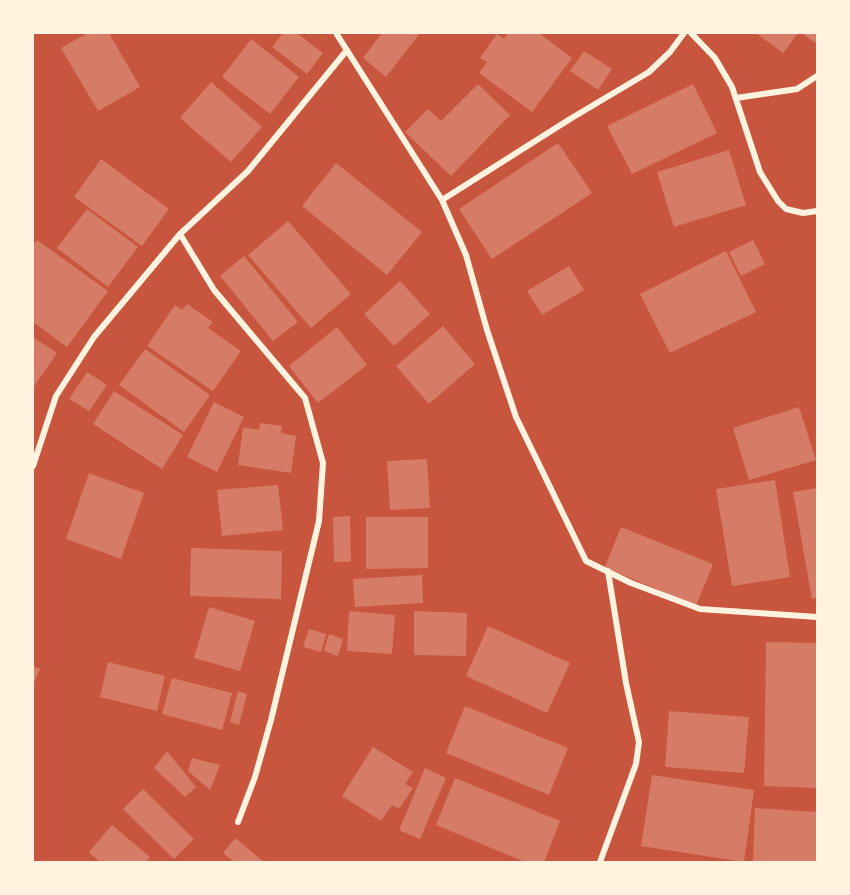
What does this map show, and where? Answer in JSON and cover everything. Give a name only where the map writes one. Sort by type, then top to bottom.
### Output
[{"type":"street","points":[[336,33],[442,200],[465,255],[516,417],[586,561],[631,584],[700,609],[817,616]]},
{"type":"street","points":[[442,200],[649,72],[670,52],[684,33]]},
{"type":"street","points":[[691,33],[715,58],[732,87],[760,172],[778,201],[786,209],[803,213],[817,211]]},
{"type":"street","points":[[33,466],[56,396],[94,337],[180,234],[248,171],[347,50]]},
{"type":"street","points":[[736,98],[797,89],[817,76]]},
{"type":"street","points":[[180,234],[214,290],[305,398],[322,463],[318,521],[271,720],[255,777],[238,822]]},
{"type":"street","points":[[600,862],[636,764],[639,742],[626,683],[608,571]]},
{"type":"building","points":[[88,33],[109,33],[140,87],[98,111],[61,48]]},
{"type":"building","points":[[283,33],[297,33],[323,53],[307,74],[272,47]]},
{"type":"building","points":[[382,33],[420,33],[386,77],[363,58]]},
{"type":"building","points":[[508,33],[539,33],[572,58],[532,112],[479,73],[487,62],[480,58],[497,34],[504,39]]},
{"type":"building","points":[[756,33],[798,33],[783,53]]},
{"type":"building","points":[[805,33],[817,33],[817,44],[804,35]]},
{"type":"building","points":[[251,39],[299,77],[270,114],[222,77]]},
{"type":"building","points":[[584,51],[612,69],[598,90],[570,71]]},
{"type":"building","points":[[211,82],[262,127],[231,162],[180,118]]},
{"type":"building","points":[[478,84],[510,115],[451,176],[405,132],[428,109],[441,121]]},
{"type":"building","points":[[693,84],[717,133],[632,174],[607,126]]},
{"type":"building","points":[[558,143],[592,193],[492,259],[459,209]]},
{"type":"building","points":[[729,150],[746,205],[674,227],[657,172]]},
{"type":"building","points":[[101,159],[169,209],[142,246],[74,197]]},
{"type":"building","points":[[336,163],[422,232],[387,275],[302,206]]},
{"type":"building","points":[[87,209],[138,247],[108,287],[57,248]]},
{"type":"building","points":[[288,221],[351,294],[311,328],[248,255]]},
{"type":"building","points":[[37,240],[108,291],[67,347],[33,322],[33,245]]},
{"type":"building","points":[[753,240],[765,264],[741,276],[729,252]]},
{"type":"building","points":[[726,251],[756,312],[670,353],[640,294]]},
{"type":"building","points":[[244,256],[298,322],[273,341],[220,276]]},
{"type":"building","points":[[569,266],[584,290],[542,315],[527,291]]},
{"type":"building","points":[[400,281],[430,314],[394,346],[364,314]]},
{"type":"building","points":[[187,304],[213,322],[208,328],[241,351],[213,391],[147,346],[175,305],[182,310]]},
{"type":"building","points":[[443,326],[475,364],[429,404],[396,366]]},
{"type":"building","points":[[337,327],[367,365],[318,403],[289,366]]},
{"type":"building","points":[[33,337],[57,353],[33,388]]},
{"type":"building","points":[[145,349],[210,395],[184,432],[119,385]]},
{"type":"building","points":[[87,372],[107,385],[89,411],[69,399]]},
{"type":"building","points":[[114,391],[183,435],[162,469],[93,424]]},
{"type":"building","points":[[214,402],[244,417],[217,472],[187,457]]},
{"type":"building","points":[[799,407],[816,460],[749,480],[733,428]]},
{"type":"building","points":[[260,423],[282,426],[281,433],[296,436],[291,473],[238,465],[243,427],[259,430]]},
{"type":"building","points":[[427,459],[430,508],[390,510],[387,461]]},
{"type":"building","points":[[89,473],[144,493],[121,559],[66,539]]},
{"type":"building","points":[[775,480],[790,577],[732,586],[716,489]]},
{"type":"building","points":[[278,485],[283,530],[222,536],[217,490]]},
{"type":"building","points":[[817,488],[817,598],[812,599],[793,492]]},
{"type":"building","points":[[350,516],[351,562],[334,562],[333,517]]},
{"type":"building","points":[[366,517],[428,517],[428,568],[366,569]]},
{"type":"building","points":[[621,527],[713,564],[696,606],[605,567]]},
{"type":"building","points":[[191,548],[282,551],[281,599],[190,596]]},
{"type":"building","points":[[422,575],[423,603],[355,607],[353,579]]},
{"type":"building","points":[[209,607],[255,621],[240,671],[194,658]]},
{"type":"building","points":[[349,611],[395,615],[392,654],[347,651]]},
{"type":"building","points":[[414,611],[467,613],[466,656],[414,655]]},
{"type":"building","points":[[488,626],[570,663],[547,713],[466,676]]},
{"type":"building","points":[[309,629],[326,634],[321,652],[303,647]]},
{"type":"building","points":[[329,634],[343,639],[338,656],[324,651]]},
{"type":"building","points":[[766,642],[817,643],[817,788],[764,786]]},
{"type":"building","points":[[108,662],[165,676],[157,711],[100,697]]},
{"type":"building","points":[[33,666],[40,669],[33,685]]},
{"type":"building","points":[[172,678],[232,693],[222,730],[162,714]]},
{"type":"building","points":[[238,691],[247,694],[239,725],[230,722]]},
{"type":"building","points":[[465,706],[568,748],[549,795],[446,753]]},
{"type":"building","points":[[669,711],[749,717],[744,773],[665,767]]},
{"type":"building","points":[[373,747],[413,772],[405,784],[413,788],[399,809],[392,805],[381,821],[342,796]]},
{"type":"building","points":[[167,751],[196,787],[185,797],[154,768]]},
{"type":"building","points":[[192,758],[220,765],[210,790],[188,771]]},
{"type":"building","points":[[425,768],[446,778],[420,839],[399,830]]},
{"type":"building","points":[[652,775],[754,790],[744,862],[641,846]]},
{"type":"building","points":[[455,778],[560,821],[544,862],[525,862],[436,825]]},
{"type":"building","points":[[143,789],[194,839],[174,859],[123,809]]},
{"type":"building","points":[[755,808],[817,812],[817,862],[753,862]]},
{"type":"building","points":[[112,825],[150,857],[146,862],[100,862],[89,852]]},
{"type":"building","points":[[235,838],[264,862],[234,862],[223,853]]}]
